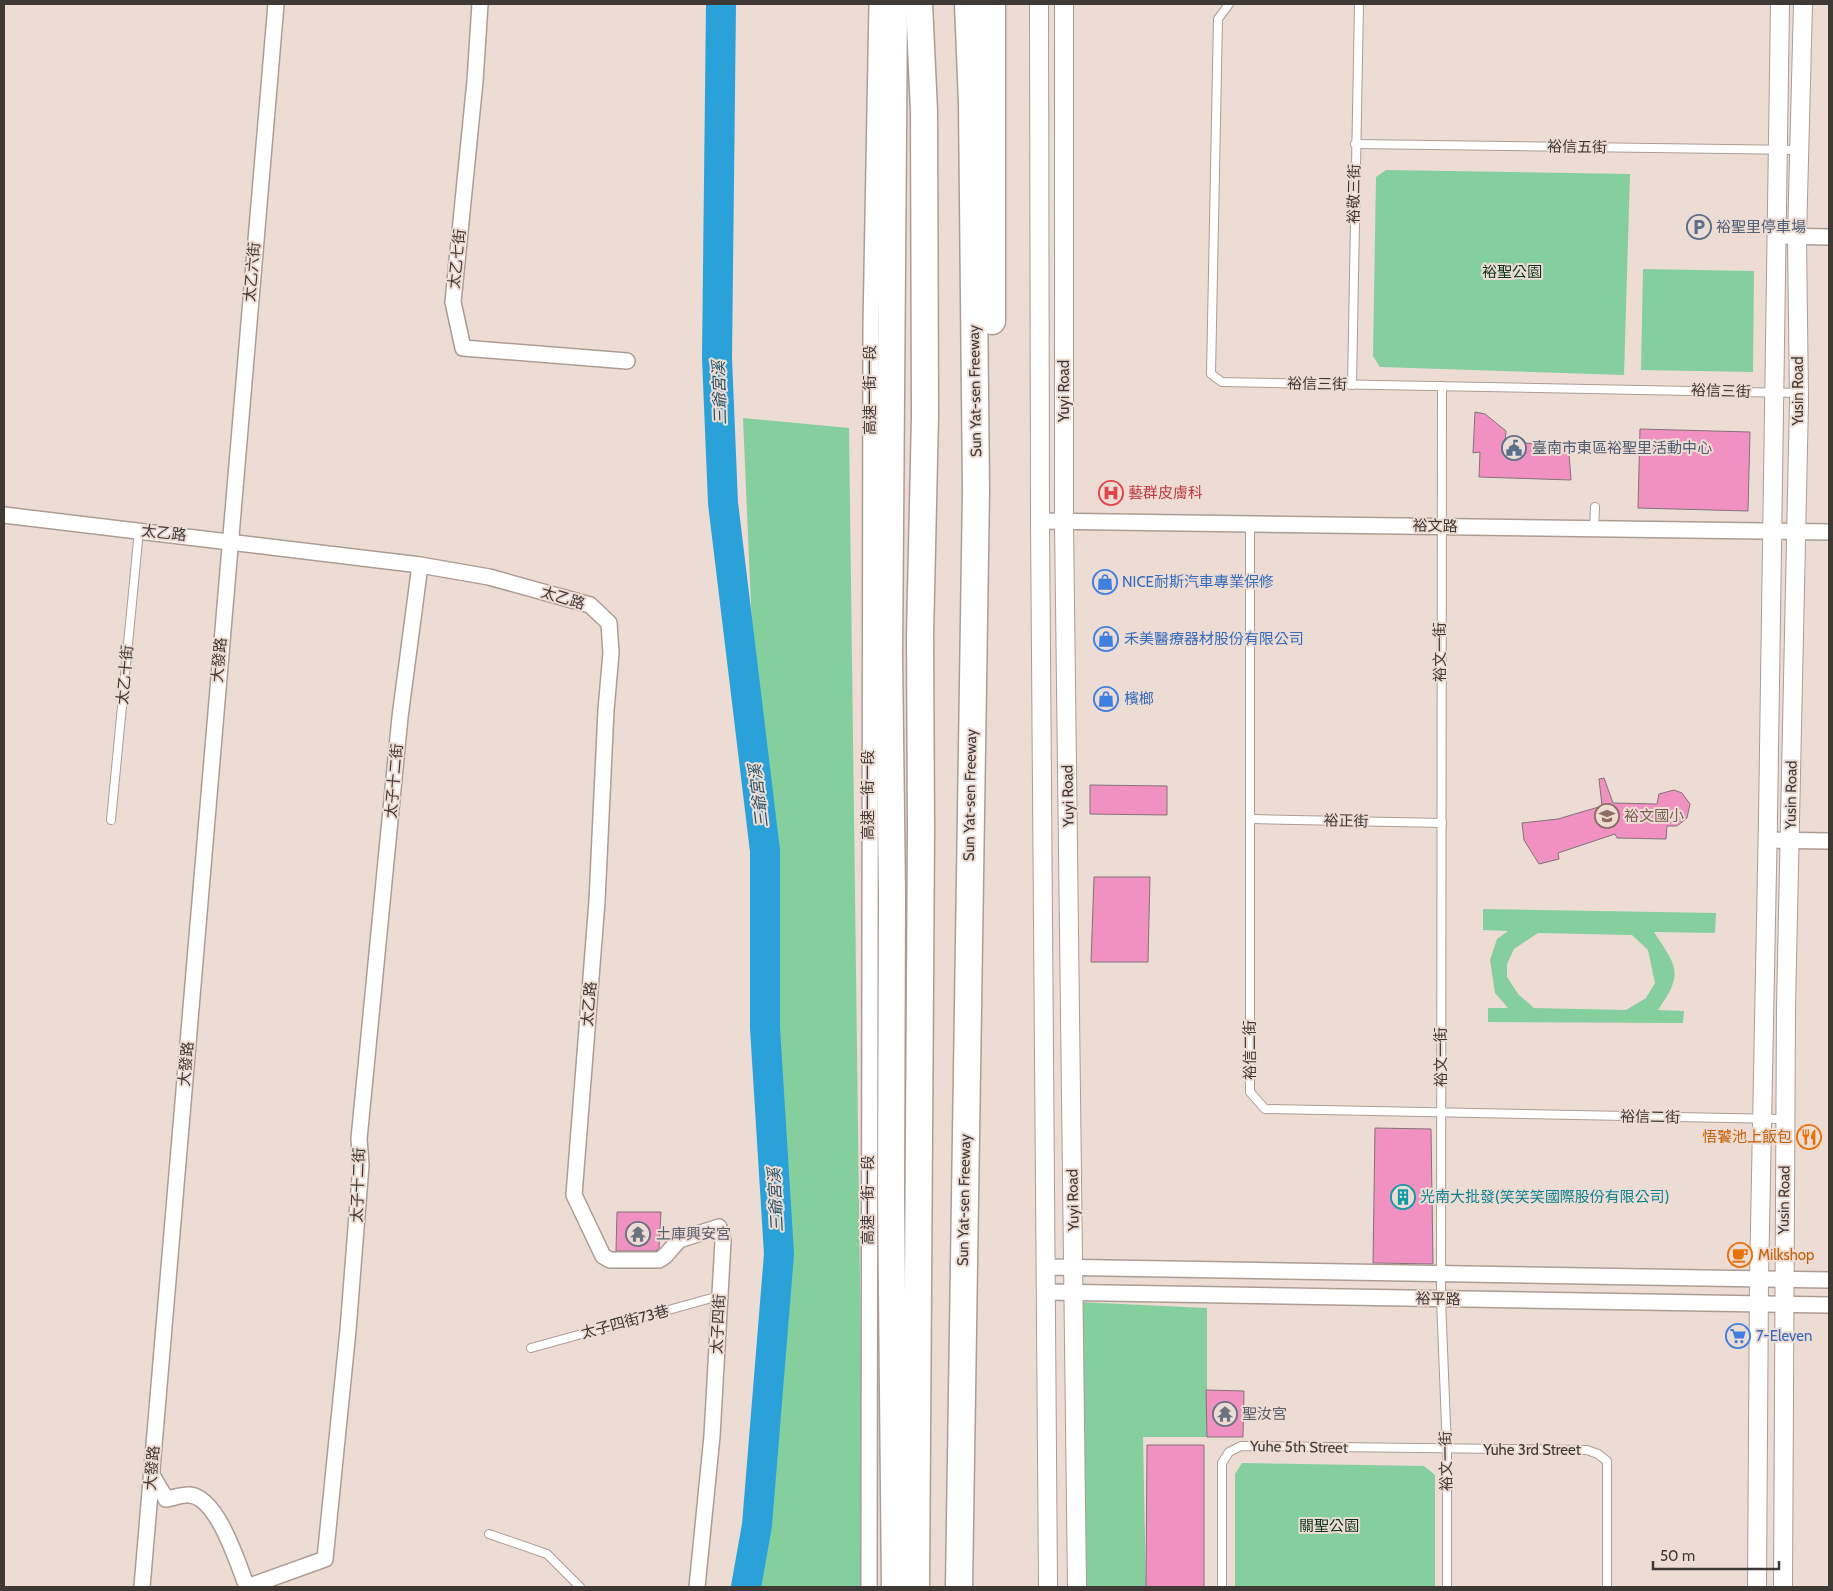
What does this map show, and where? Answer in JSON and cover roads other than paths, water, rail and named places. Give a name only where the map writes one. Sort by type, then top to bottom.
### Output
[{"type":"highway","points":[[894,4],[889,655],[892,894],[891,1204],[895,1587]]},
{"type":"highway","points":[[916,1587],[921,830],[920,636],[925,416],[924,111],[919,4]]},
{"type":"highway","name":"Sun Yat-sen Freeway","points":[[959,1587],[976,490],[972,103],[968,4]]},
{"type":"highway","points":[[976,490],[992,382],[992,4]]},
{"type":"street","name":"太乙六街","points":[[229,541],[276,4]]},
{"type":"street","name":"太乙七街","points":[[480,4],[476,81],[453,302],[462,348],[627,362]]},
{"type":"street","name":"高速一街一段","points":[[869,1587],[870,346],[877,4]]},
{"type":"street","name":"Yuyi Road","points":[[1039,4],[1040,521],[1048,1587]]},
{"type":"street","name":"Yuyi Road","points":[[1064,4],[1064,521],[1077,1587]]},
{"type":"street","name":"Yusin Road","points":[[1757,1587],[1758,1279],[1763,1119],[1776,392],[1776,236],[1780,4]]},
{"type":"street","name":"Yusin Road","points":[[1783,1587],[1783,1279],[1799,393],[1797,237],[1802,4]]},
{"type":"street","points":[[1776,236],[1829,237]]},
{"type":"street","name":"太乙路","points":[[4,515],[420,565],[489,577],[590,606],[608,623],[611,653],[606,710],[598,901],[574,1195],[587,1222]]},
{"type":"street","name":"裕文路","points":[[1040,521],[1829,532]]},
{"type":"street","name":"大發路","points":[[142,1587],[229,541]]},
{"type":"street","name":"太子十二街","points":[[152,1475],[166,1499],[191,1495],[212,1508],[230,1544],[247,1587],[325,1559],[348,1330],[361,1165],[359,1139],[400,717],[420,565]]},
{"type":"street","points":[[1768,840],[1829,841]]},
{"type":"street","name":"太子四街","points":[[587,1222],[603,1256],[610,1260],[641,1262],[658,1260],[665,1256],[679,1240],[719,1226],[723,1241],[712,1436],[697,1587]]},
{"type":"street","name":"裕平路","points":[[1047,1267],[1442,1272],[1829,1280]]},
{"type":"street","name":"裕平路","points":[[1046,1292],[1829,1305]]},
{"type":"lane","name":"裕信三街","points":[[1229,4],[1218,19],[1211,374],[1222,382],[1799,393]]},
{"type":"lane","name":"裕敬三街","points":[[1352,385],[1359,4]]},
{"type":"lane","name":"裕信五街","points":[[1355,144],[1799,150]]},
{"type":"lane","name":"裕文一街","points":[[1442,386],[1441,1299],[1447,1450],[1448,1587]]},
{"type":"lane","points":[[1594,530],[1595,507]]},
{"type":"lane","name":"裕信二街","points":[[1250,524],[1250,1092],[1265,1109],[1785,1119]]},
{"type":"lane","name":"太乙十街","points":[[111,820],[138,530]]},
{"type":"lane","name":"裕正街","points":[[1251,819],[1442,823]]},
{"type":"lane","name":"太子四街73巷","points":[[531,1348],[719,1296]]},
{"type":"lane","name":"Yuhe 5th Street","points":[[1222,1587],[1222,1463],[1229,1452],[1241,1446],[1447,1450]]},
{"type":"lane","name":"Yuhe 3rd Street","points":[[1447,1450],[1587,1450],[1598,1454],[1607,1461],[1606,1587]]},
{"type":"lane","points":[[489,1534],[547,1554],[580,1587]]},
{"type":"waterway","name":"三爺宮溪","points":[[721,4],[717,358],[723,503],[765,851],[765,1028],[779,1254],[757,1525],[746,1587]]},
{"type":"place","name":"裕聖里停車場","points":[[1699,227]]},
{"type":"place","name":"臺南市東區裕聖里活動中心","points":[[1514,448]]},
{"type":"place","name":"藝群皮膚科","points":[[1111,493]]},
{"type":"place","name":"NICE耐斯汽車專業保修","points":[[1105,582]]},
{"type":"place","name":"禾美醫療器材股份有限公司","points":[[1106,639]]},
{"type":"place","name":"檳榔","points":[[1106,699]]},
{"type":"place","name":"裕文國小","points":[[1607,816]]},
{"type":"place","name":"悟饕池上飯包","points":[[1809,1137]]},
{"type":"place","name":"光南大批發(笑笑笑國際股份有限公司)","points":[[1403,1197]]},
{"type":"place","name":"土庫興安宮","points":[[638,1234]]},
{"type":"place","name":"Milkshop","points":[[1740,1255]]},
{"type":"place","name":"7-Eleven","points":[[1738,1336]]},
{"type":"place","name":"聖汝宮","points":[[1225,1414]]},
{"type":"park label","name":"裕聖公園","points":[[1512,272]]},
{"type":"park label","name":"關聖公園","points":[[1329,1526]]}]
